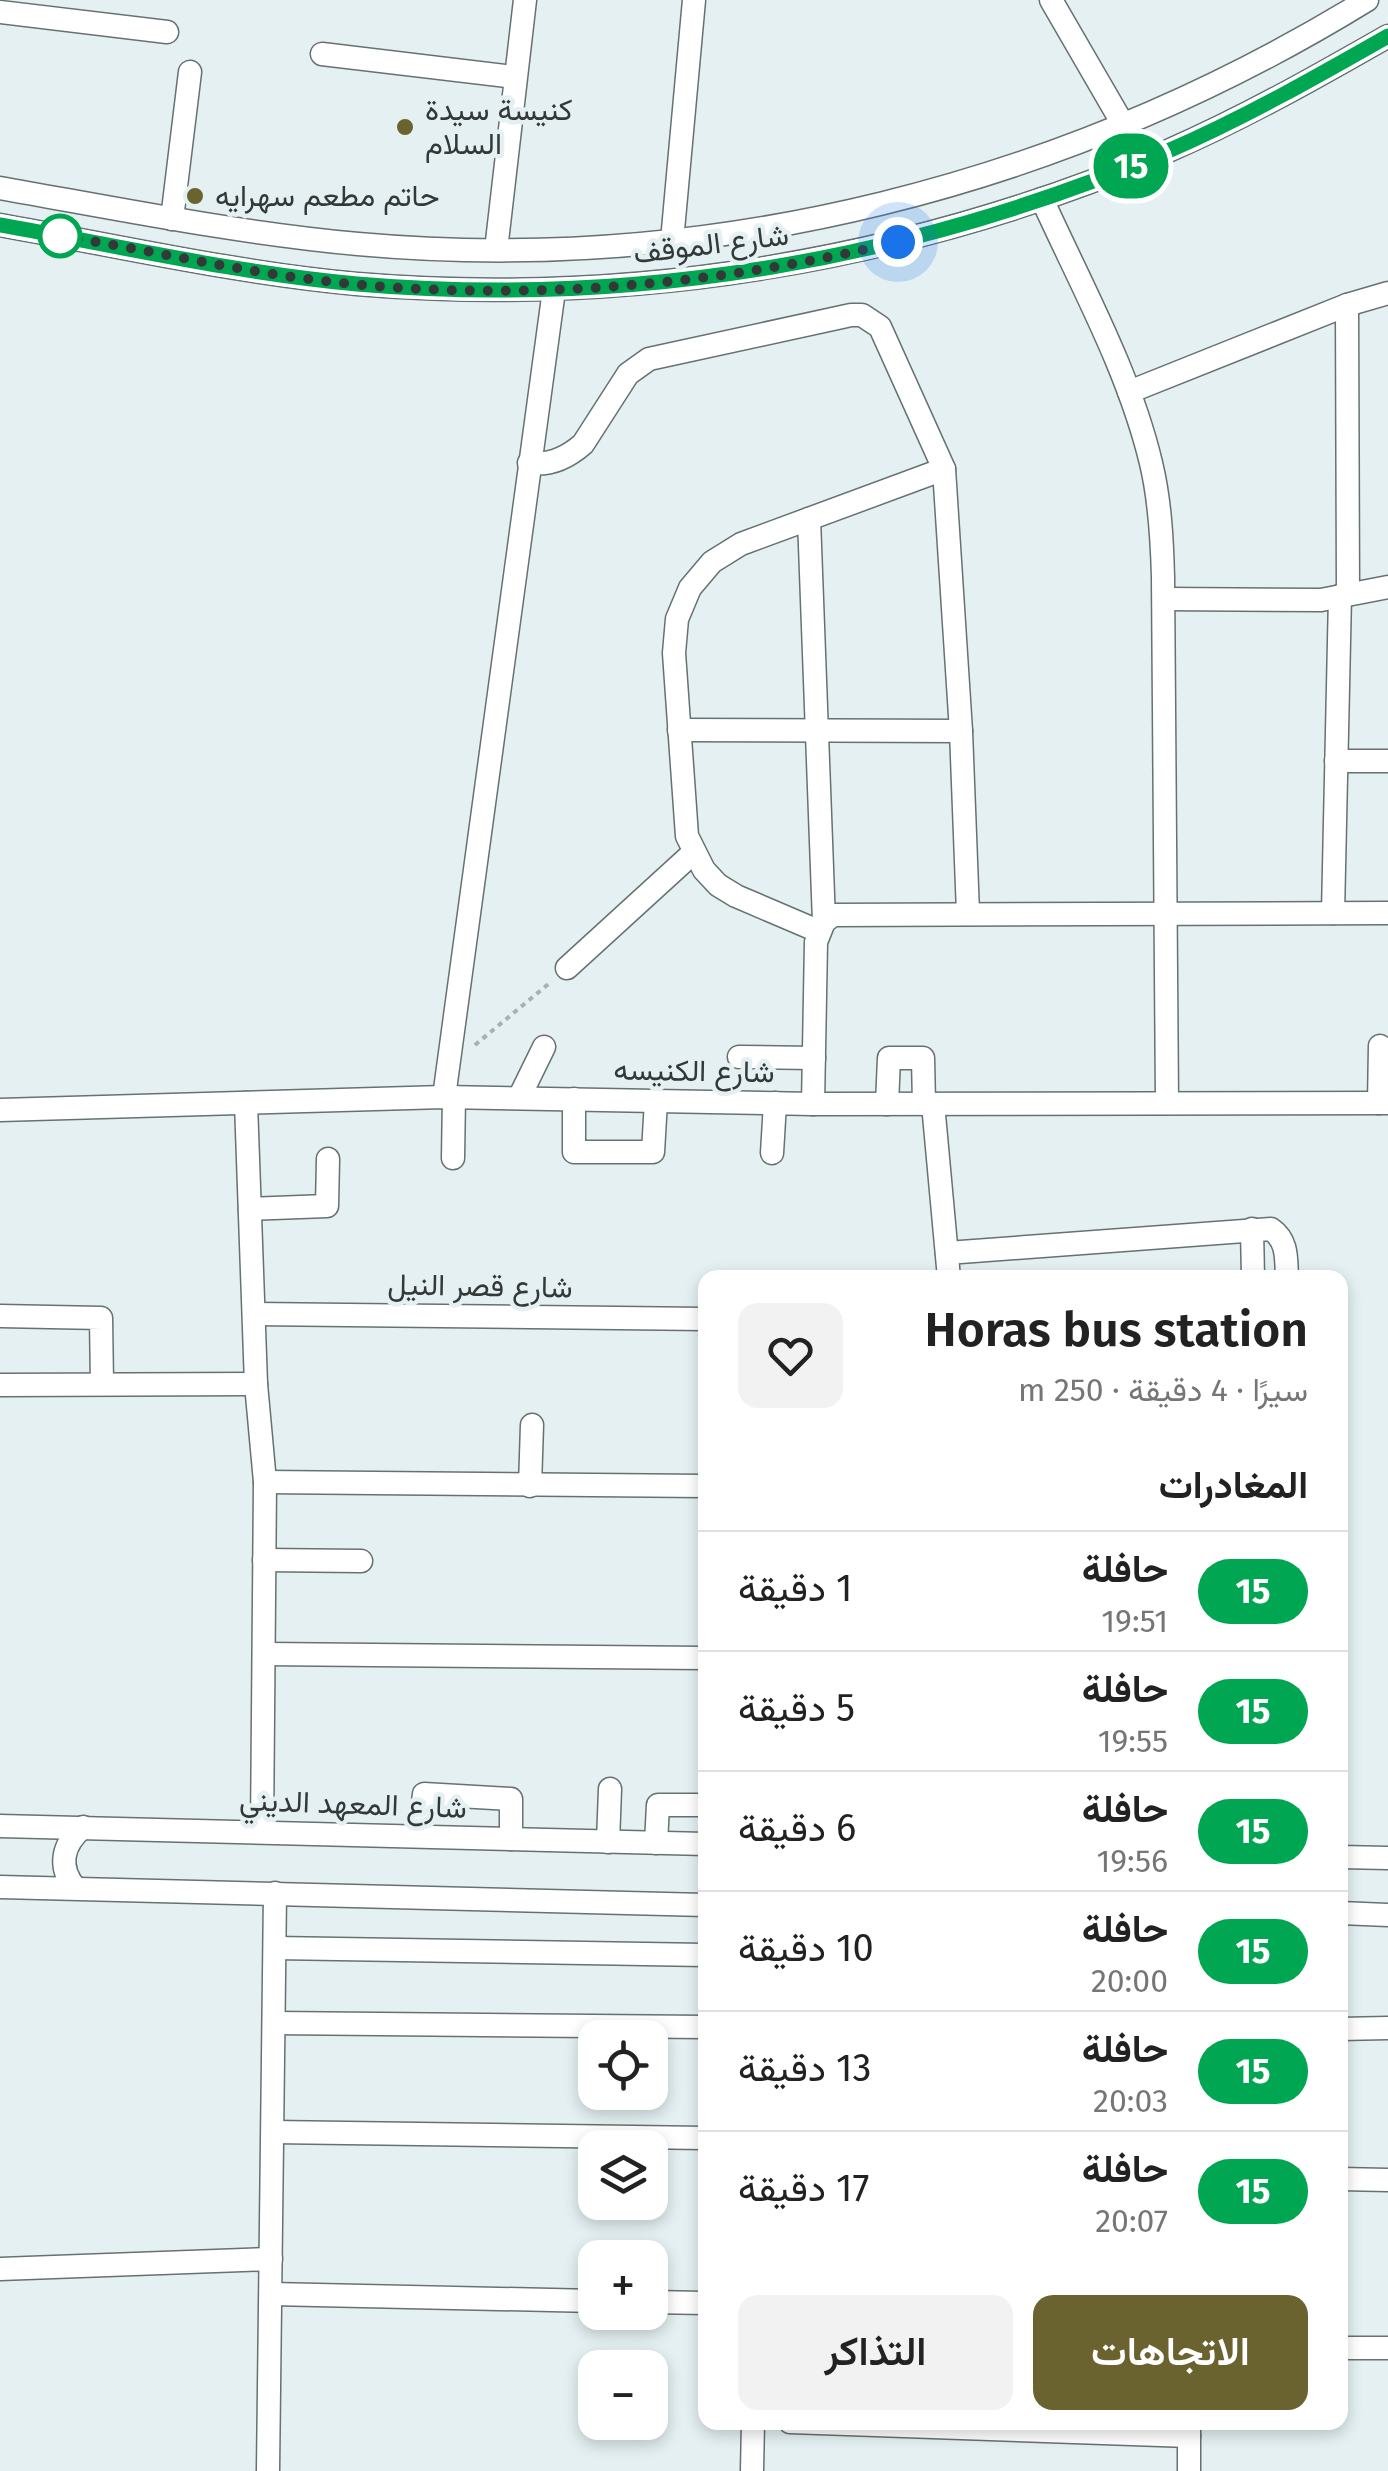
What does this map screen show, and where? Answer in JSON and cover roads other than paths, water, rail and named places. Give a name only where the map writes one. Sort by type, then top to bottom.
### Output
[{"type":"street","points":[[496,250],[525,0]]},
{"type":"street","points":[[672,241],[694,0]]},
{"type":"street","points":[[1051,0],[1124,126]]},
{"type":"street","name":"شارع الموقف","points":[[0,188],[172,219],[360,244],[496,250],[672,241],[796,223],[918,196],[1038,159],[1124,126],[1267,58],[1367,0]]},
{"type":"street","points":[[0,12],[167,32]]},
{"type":"street","name":"شارع الموقف","points":[[0,225],[292,276],[420,288],[554,290],[676,280],[804,262],[928,234],[1042,200],[1214,130],[1388,36]]},
{"type":"street","points":[[322,54],[514,77]]},
{"type":"street","points":[[172,219],[190,72]]},
{"type":"street","points":[[1042,200],[1129,392],[1142,428],[1158,502],[1164,599],[1167,1103]]},
{"type":"street","points":[[454,1158],[448,1069],[554,290]]},
{"type":"street","points":[[1129,392],[1347,304],[1388,294]]},
{"type":"street","points":[[1333,913],[1344,595],[1347,304]]},
{"type":"street","points":[[529,464],[553,462],[583,444],[628,374],[648,359],[851,315],[862,316],[880,327],[944,470],[962,730],[968,914]]},
{"type":"street","points":[[944,470],[741,544],[712,562],[690,588],[677,619],[675,636],[685,820],[693,853],[711,878],[736,896],[821,926],[844,914],[1388,913]]},
{"type":"street","points":[[809,519],[821,926],[813,1104]]},
{"type":"street","points":[[1164,599],[1320,600],[1388,588]]},
{"type":"street","points":[[679,730],[962,730]]},
{"type":"street","points":[[1336,761],[1388,761]]},
{"type":"street","points":[[568,968],[693,853]]},
{"type":"street","points":[[518,1098],[544,1046]]},
{"type":"street","points":[[1380,1046],[1383,1103]]},
{"type":"street","points":[[738,1057],[814,1058]]},
{"type":"street","points":[[888,1104],[889,1058],[923,1058],[948,1270]]},
{"type":"street","name":"شارع الكنيسه","points":[[0,1110],[449,1097],[813,1104],[1383,1103]]},
{"type":"street","points":[[574,1099],[572,1151],[594,1152],[653,1152],[656,1101]]},
{"type":"street","points":[[246,1103],[256,1384],[264,1482],[262,1832]]},
{"type":"street","points":[[772,1153],[776,1103]]},
{"type":"street","points":[[250,1209],[327,1206],[328,1158]]},
{"type":"street","points":[[1252,1229],[1253,1270]]},
{"type":"street","points":[[947,1253],[1270,1229],[1280,1236],[1286,1250],[1287,1270]]},
{"type":"street","name":"شارع قصر النيل","points":[[254,1314],[698,1319]]},
{"type":"street","points":[[0,1316],[102,1318],[102,1384]]},
{"type":"street","points":[[0,1384],[256,1384]]},
{"type":"street","points":[[530,1486],[532,1425]]},
{"type":"street","points":[[264,1482],[698,1486]]},
{"type":"street","points":[[264,1560],[360,1561]]},
{"type":"street","points":[[264,1654],[698,1658]]},
{"type":"street","points":[[608,1842],[610,1790]]},
{"type":"street","points":[[420,1836],[424,1794],[511,1800],[511,1839]]},
{"type":"street","points":[[656,1843],[658,1805],[698,1805]]},
{"type":"street","name":"شارع المعهد الديني","points":[[0,1826],[698,1844]]},
{"type":"street","points":[[75,1888],[65,1871],[64,1851],[84,1827]]},
{"type":"street","points":[[1348,1857],[1388,1858]]},
{"type":"street","points":[[0,1887],[698,1905]]},
{"type":"street","points":[[268,2471],[275,1893]]},
{"type":"street","points":[[1348,1913],[1388,1914]]},
{"type":"street","points":[[275,1948],[698,1955]]},
{"type":"street","points":[[274,2024],[698,2027]]},
{"type":"street","points":[[1348,2029],[1388,2028]]},
{"type":"street","points":[[273,2132],[698,2138]]},
{"type":"street","points":[[1348,2179],[1388,2180]]},
{"type":"street","points":[[0,2270],[271,2260]]},
{"type":"street","points":[[271,2294],[578,2301]]},
{"type":"street","points":[[668,2302],[698,2303]]},
{"type":"street","points":[[1348,2348],[1388,2348]]},
{"type":"street","points":[[752,2471],[753,2430]]},
{"type":"street","points":[[1188,2471],[1189,2430]]},
{"type":"place","name":"كنيسة سيدة السلام","points":[[405,127]]},
{"type":"place","name":"حاتم مطعم سهرايه","points":[[195,196]]}]
